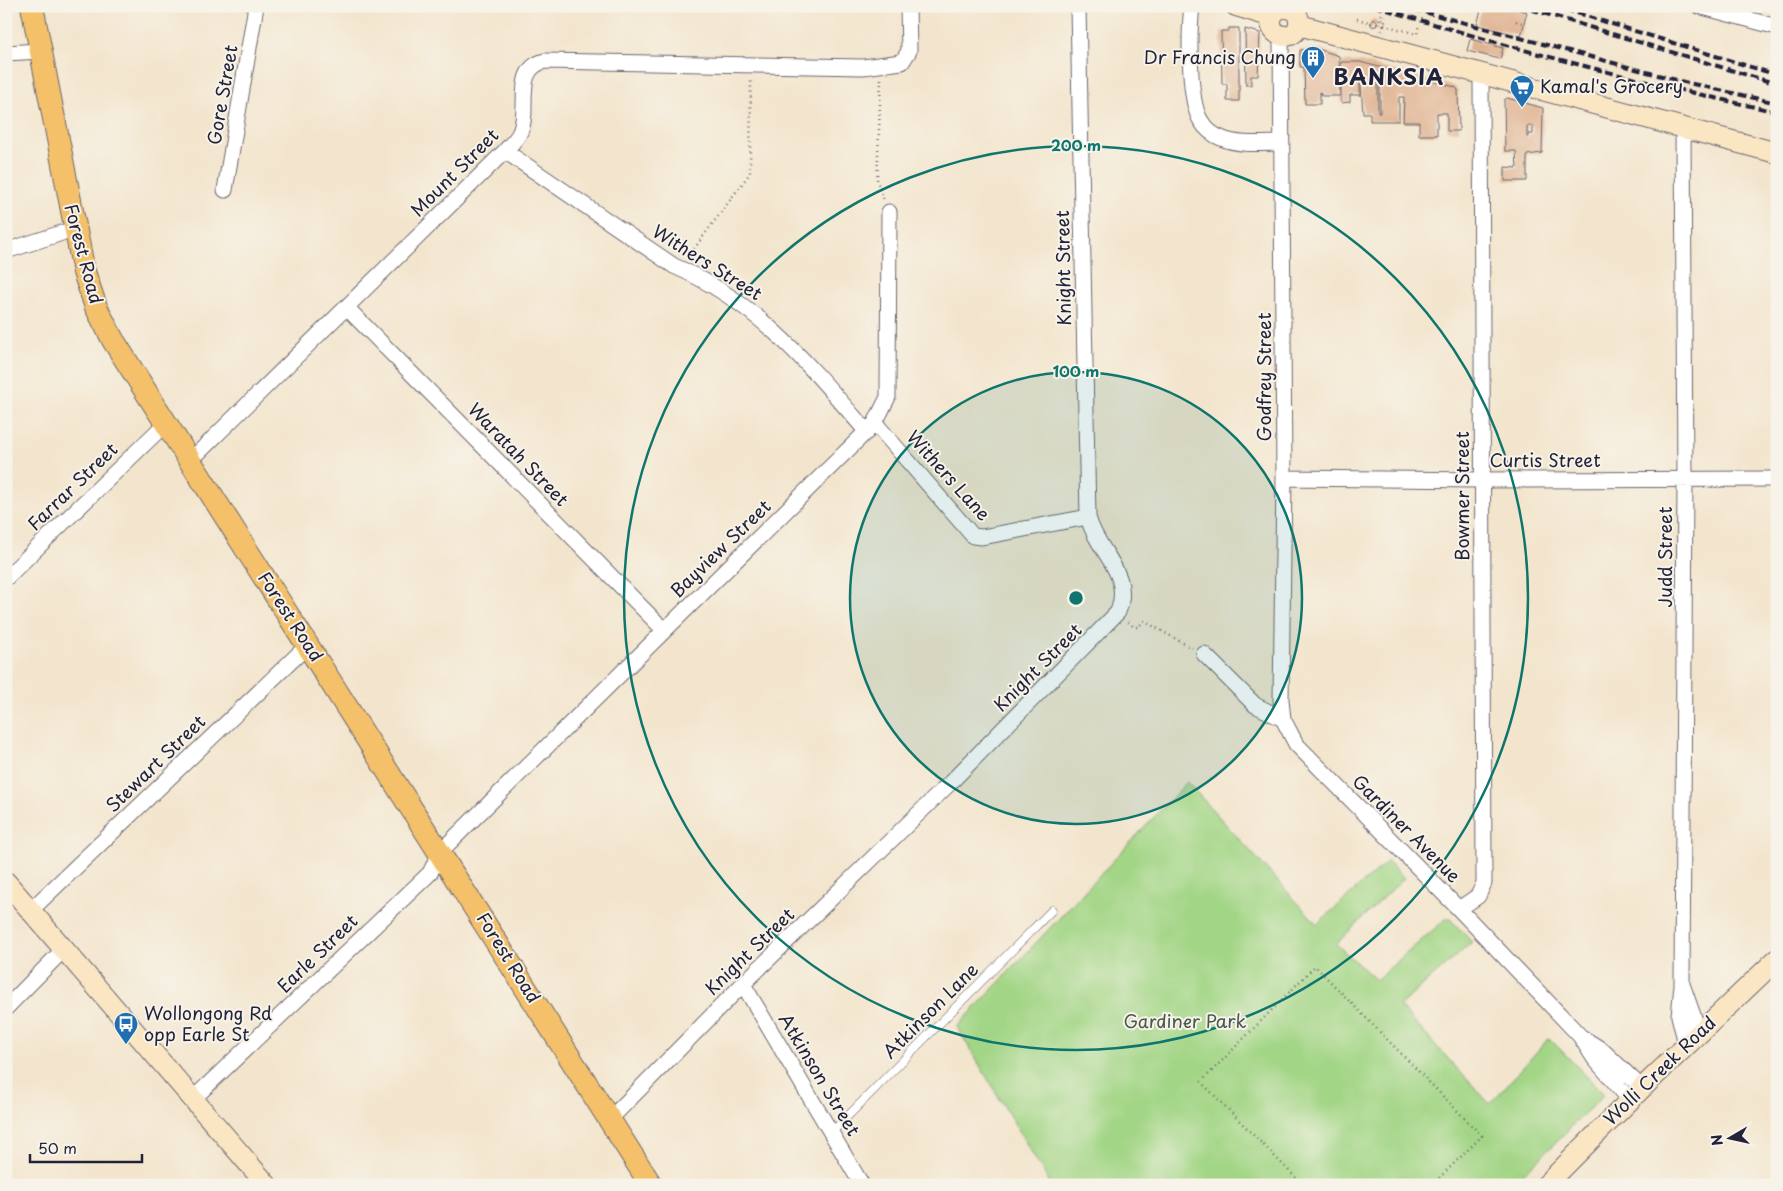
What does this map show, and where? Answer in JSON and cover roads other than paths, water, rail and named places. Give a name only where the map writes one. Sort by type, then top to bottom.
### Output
[{"type":"main road","name":"Forest Road","points":[[32,6],[74,229],[84,272],[96,307],[113,340],[651,1185]]},
{"type":"street","name":"Gore Street","points":[[224,190],[256,6]]},
{"type":"street","name":"Mount Street","points":[[190,461],[505,151],[520,132],[522,126],[527,74],[531,68],[540,62],[863,67],[902,62],[909,51],[908,6]]},
{"type":"street","name":"Knight Street","points":[[610,1119],[743,984],[951,782],[1118,612],[1122,594],[1120,575],[1096,540],[1088,517],[1078,6]]},
{"type":"street","points":[[1192,6],[1190,29],[1193,90],[1195,107],[1200,120],[1220,138],[1232,142],[1282,143]]},
{"type":"street","points":[[1236,6],[1272,17]]},
{"type":"street","points":[[1699,6],[1777,27]]},
{"type":"street","points":[[1292,9],[1298,16],[1299,25],[1291,35],[1281,36],[1272,26],[1272,17],[1278,10],[1292,9]]},
{"type":"street","points":[[1299,25],[1481,72],[1777,153]]},
{"type":"street","name":"Godfrey Street","points":[[1281,36],[1284,478],[1281,700],[1283,719]]},
{"type":"street","points":[[6,53],[40,51]]},
{"type":"street","name":"Bowmer Street","points":[[1459,909],[1478,896],[1484,883],[1481,72]]},
{"type":"street","name":"Judd Street","points":[[1683,128],[1685,480],[1682,985],[1679,1016],[1693,1038]]},
{"type":"street","name":"Withers Street","points":[[505,151],[680,268],[702,278],[750,310],[788,342],[871,428]]},
{"type":"street","name":"Bayview Street","points":[[440,852],[871,428],[888,397],[888,212]]},
{"type":"street","points":[[6,251],[74,229]]},
{"type":"street","name":"Waratah Street","points":[[346,307],[664,630]]},
{"type":"street","name":"Farrar Street","points":[[6,578],[166,423]]},
{"type":"street","name":"Withers Lane","points":[[871,428],[973,536],[982,537],[1088,517]]},
{"type":"street","name":"Curtis Street","points":[[1284,478],[1482,480],[1777,479]]},
{"type":"street","name":"Stewart Street","points":[[31,910],[308,646]]},
{"type":"street","points":[[1204,654],[1254,705],[1283,719]]},
{"type":"street","name":"Gardiner Avenue","points":[[1283,719],[1296,744],[1459,909],[1580,1036],[1594,1058],[1636,1094]]},
{"type":"street","name":"Earle Street","points":[[193,1099],[430,873],[440,852]]},
{"type":"street","points":[[6,882],[267,1185]]},
{"type":"street","points":[[6,1008],[64,949]]},
{"type":"street","name":"Wolli Creek Road","points":[[1546,1185],[1693,1038],[1777,959]]},
{"type":"street","name":"Atkinson Street","points":[[743,984],[862,1185]]},
{"type":"lane","name":"Atkinson Lane","points":[[831,1133],[1052,910]]},
{"type":"railway","points":[[1375,6],[1575,64],[1777,112]]},
{"type":"railway","points":[[1402,6],[1684,82],[1777,103]]},
{"type":"railway","points":[[1520,6],[1777,84]]},
{"type":"railway","points":[[1554,6],[1777,75]]},
{"type":"place","name":"Dr Francis Chung","points":[[1313,79]]},
{"type":"place","name":"Kamal's Grocery","points":[[1522,108]]},
{"type":"place","name":"Wollongong Rd opp Earle St","points":[[126,1045]]},
{"type":"district","name":"BANKSIA","points":[[1389,77]]},
{"type":"park label","name":"Gardiner Park","points":[[1185,1022]]}]
